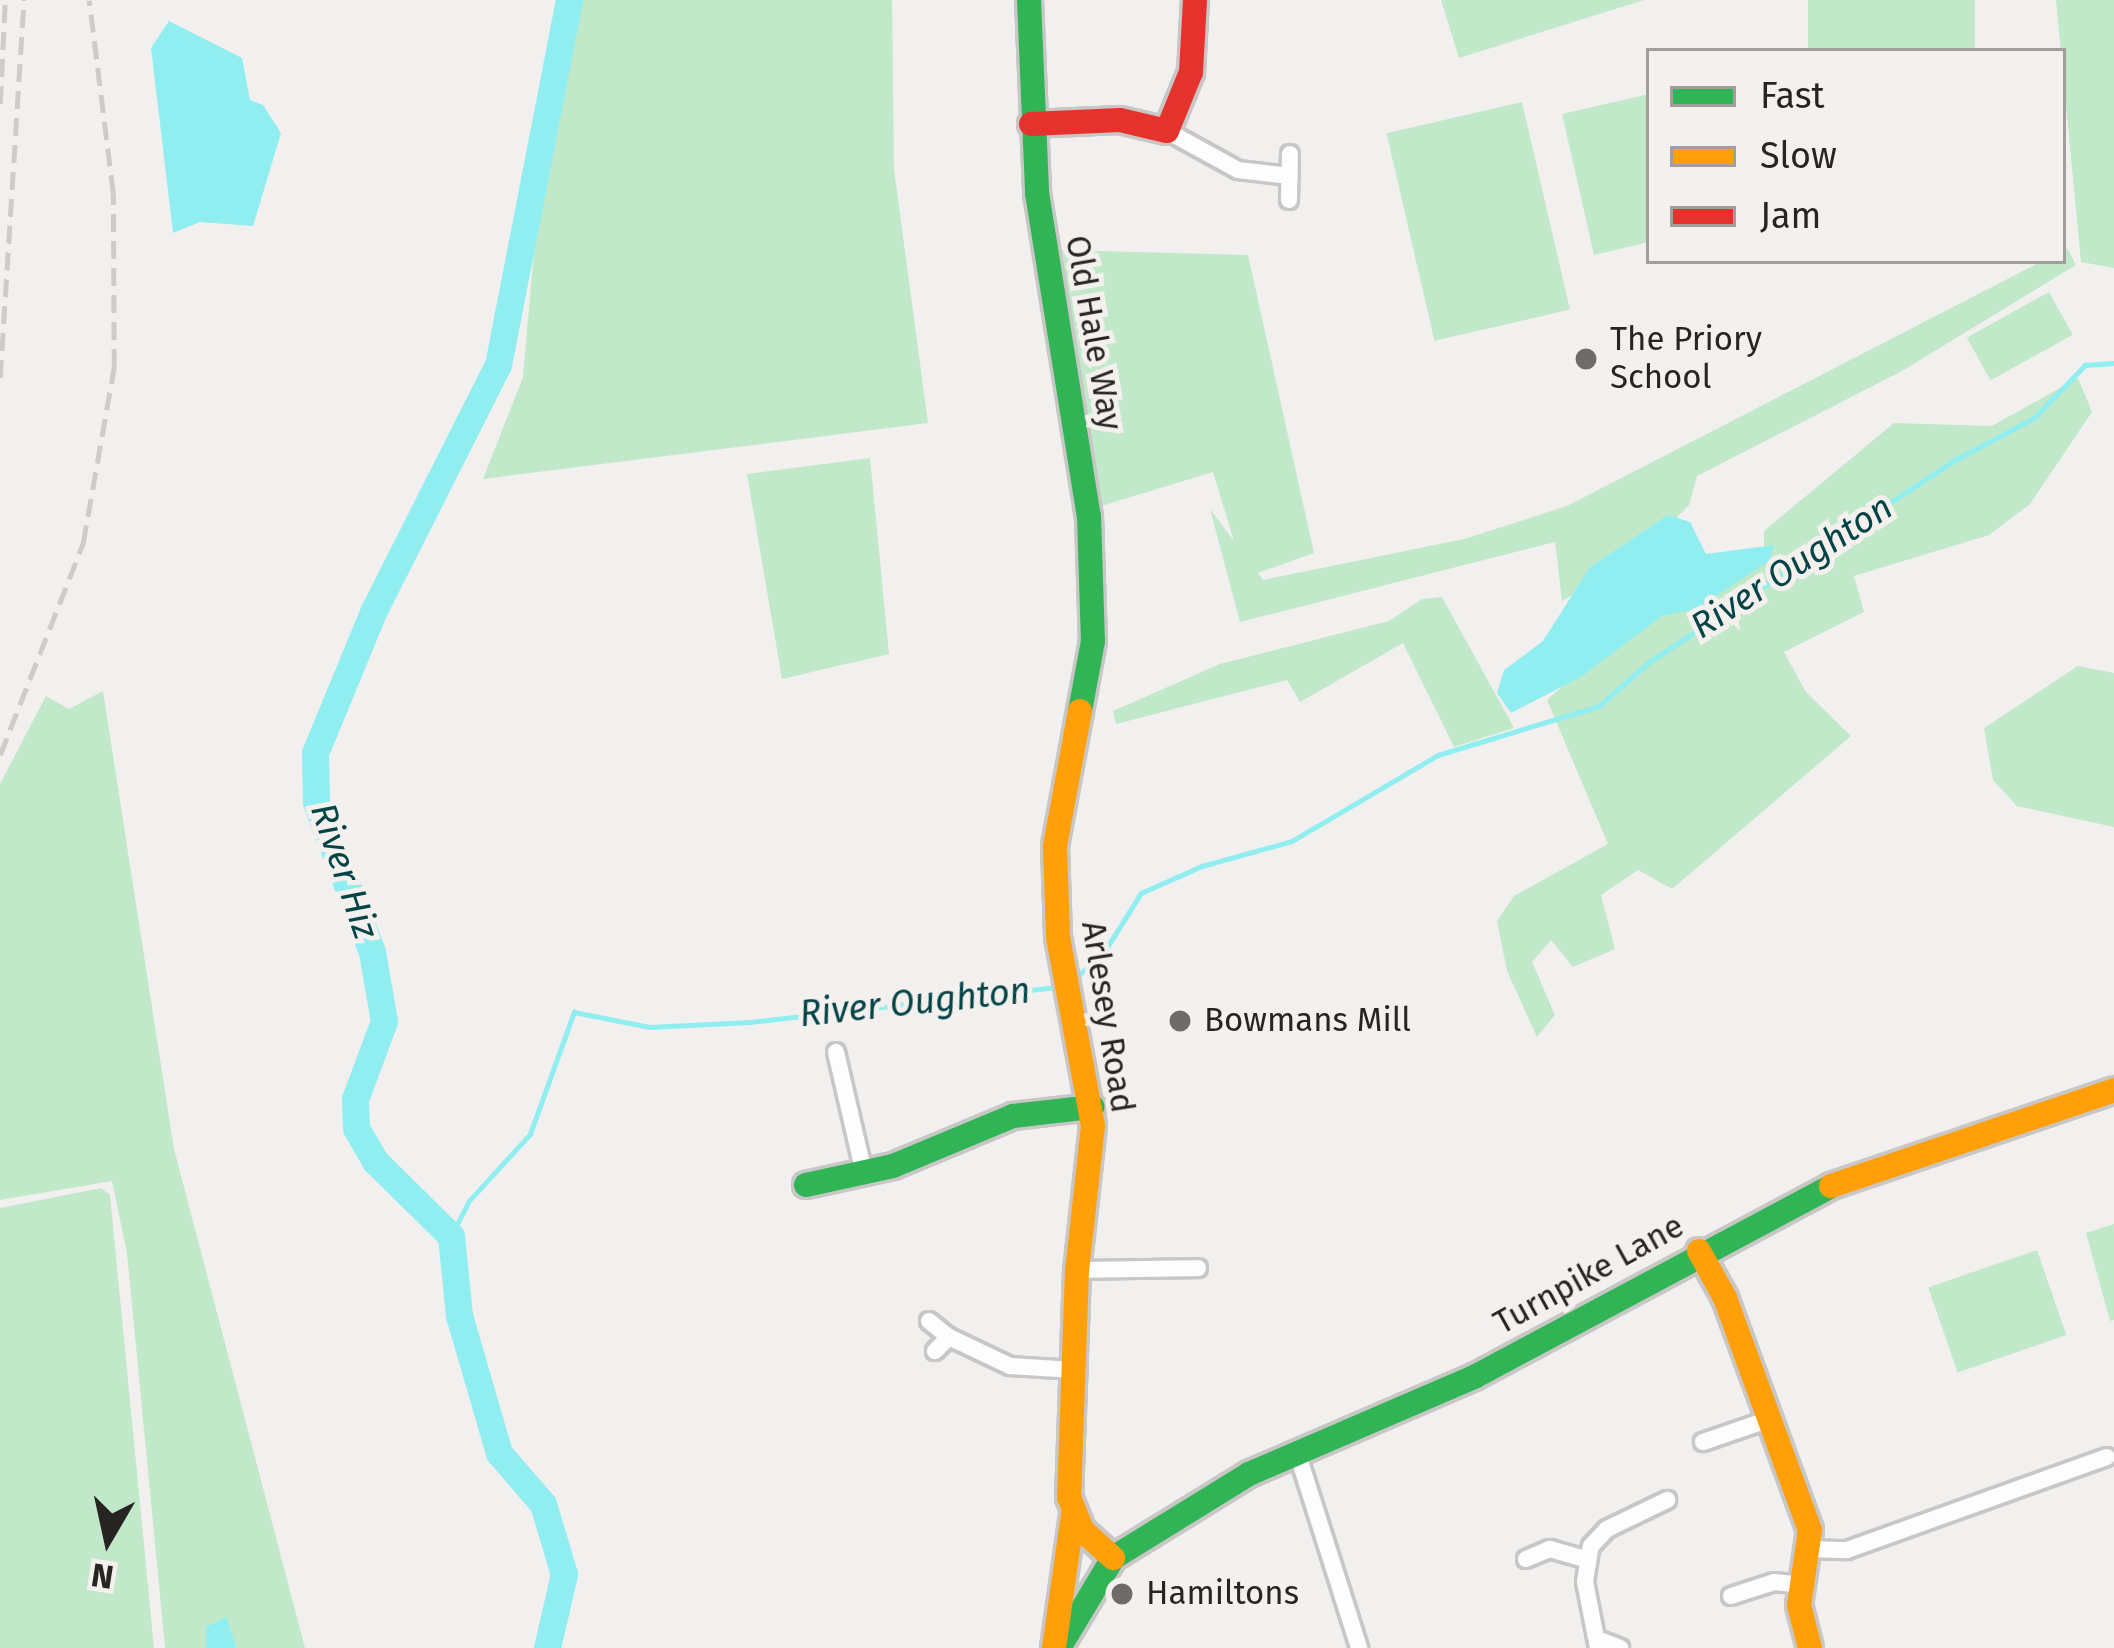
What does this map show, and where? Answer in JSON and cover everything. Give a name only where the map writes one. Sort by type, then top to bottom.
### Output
[{"type":"street","name":"Old Hale Way","points":[[1029,0],[1030,124],[1089,516],[1090,677]]},
{"type":"street","points":[[1167,131],[1191,72],[1195,0]]},
{"type":"street","points":[[1030,124],[1120,120],[1167,131],[1238,170],[1289,176]]},
{"type":"street","points":[[1289,200],[1290,154]]},
{"type":"street","name":"Arlesey Road","points":[[1056,1648],[1073,1514],[1076,1270],[1092,1107],[1058,937],[1055,846],[1090,677]]},
{"type":"street","points":[[836,1052],[865,1173]]},
{"type":"street","name":"Turnpike Lane","points":[[1113,1558],[1297,1452],[1474,1377],[1700,1251],[1861,1172],[2114,1090]]},
{"type":"street","points":[[806,1185],[865,1173],[1013,1116],[1092,1107]]},
{"type":"street","points":[[1700,1251],[1769,1419],[1810,1549],[1801,1585],[1804,1646]]},
{"type":"street","points":[[1076,1270],[1198,1268]]},
{"type":"street","points":[[929,1321],[1010,1366],[1073,1370]]},
{"type":"street","points":[[935,1351],[949,1336]]},
{"type":"street","points":[[1703,1442],[1769,1419]]},
{"type":"street","points":[[1297,1452],[1359,1648]]},
{"type":"street","points":[[1810,1549],[1846,1550],[2107,1456]]},
{"type":"street","points":[[1620,1648],[1597,1643],[1586,1559],[1607,1529],[1666,1500]]},
{"type":"street","points":[[1073,1514],[1113,1558]]},
{"type":"street","points":[[1526,1559],[1550,1549],[1586,1559]]},
{"type":"street","name":"Arlesey Road","points":[[1056,1648],[1113,1558]]},
{"type":"street","points":[[1731,1595],[1774,1582],[1801,1585]]},
{"type":"green space","points":[[556,0],[892,0],[894,169],[928,423],[483,479],[523,377]]},
{"type":"green space","points":[[1441,0],[1644,0],[1459,58]]},
{"type":"green space","points":[[1808,0],[1975,0],[1975,48],[1808,48]]},
{"type":"green space","points":[[2056,0],[2114,0],[2114,268],[2081,262],[2066,105],[2066,48],[2061,48]]},
{"type":"green space","points":[[1646,95],[1646,243],[1594,255],[1562,114]]},
{"type":"green space","points":[[1522,102],[1570,310],[1434,341],[1387,133]]},
{"type":"green space","points":[[1062,250],[1248,255],[1314,553],[1258,573],[1263,580],[1464,539],[1567,506],[2036,264],[2066,264],[2066,251],[2076,265],[1902,371],[1697,476],[1689,505],[1644,552],[1562,601],[1555,542],[1240,622],[1210,509],[1234,541],[1213,472],[1098,507]]},
{"type":"green space","points":[[2049,292],[2073,335],[1991,380],[1967,338]]},
{"type":"green space","points":[[2078,378],[2092,412],[2030,504],[1989,535],[1854,576],[1864,612],[1784,652],[1806,692],[1851,736],[1672,889],[1638,870],[1601,895],[1615,949],[1573,967],[1551,940],[1532,962],[1555,1015],[1537,1037],[1507,971],[1497,921],[1514,896],[1608,844],[1547,700],[1633,623],[1764,554],[1764,531],[1894,423],[1992,426]]},
{"type":"green space","points":[[870,458],[889,654],[782,679],[747,474]]},
{"type":"green space","points":[[1442,597],[1514,728],[1454,747],[1403,643],[1300,702],[1287,680],[1116,724],[1113,711],[1220,664],[1389,621],[1422,599]]},
{"type":"green space","points":[[2078,666],[2114,673],[2114,827],[2017,806],[1993,780],[1984,728]]},
{"type":"green space","points":[[103,691],[174,1149],[305,1648],[237,1648],[226,1618],[206,1627],[206,1648],[165,1648],[127,1253],[112,1181],[0,1200],[0,784],[46,696],[69,709]]},
{"type":"green space","points":[[101,1188],[110,1195],[154,1648],[0,1648],[0,1208]]},
{"type":"green space","points":[[2114,1224],[2114,1320],[2110,1321],[2086,1233]]},
{"type":"green space","points":[[2037,1250],[2066,1335],[1958,1373],[1928,1287]]},
{"type":"water","points":[[169,21],[242,58],[250,100],[263,105],[281,133],[253,226],[200,222],[173,233],[151,48]]},
{"type":"water","points":[[1668,515],[1690,522],[1706,554],[1774,545],[1769,561],[1698,608],[1662,616],[1581,677],[1511,713],[1497,693],[1504,670],[1543,641],[1590,567]]},
{"type":"water","points":[[226,1617],[237,1648],[206,1648],[206,1627]]},
{"type":"waterway","name":"River Hiz","points":[[547,1648],[564,1574],[543,1504],[499,1453],[459,1315],[451,1236],[375,1161],[356,1128],[355,1099],[384,1021],[372,952],[316,802],[315,753],[374,610],[498,365],[569,0]]},
{"type":"waterway","name":"River Oughton","points":[[1073,979],[1101,957],[1141,893],[1202,866],[1292,841],[1438,755],[1599,706],[1648,663],[1955,460],[2034,418],[2085,365],[2114,363]]},
{"type":"waterway","name":"River Oughton","points":[[451,1236],[468,1202],[530,1134],[574,1012],[650,1027],[750,1022],[1058,987]]},
{"type":"railway","points":[[0,104],[5,0]]},
{"type":"railway","points":[[0,378],[24,0]]},
{"type":"railway","points":[[0,755],[83,543],[114,367],[113,193],[89,0]]},
{"type":"traffic: fast","points":[[1029,0],[1037,193],[1089,516],[1093,641],[1080,711]]},
{"type":"traffic: fast","points":[[806,1185],[893,1166],[1013,1116],[1092,1107]]},
{"type":"traffic: fast","points":[[1059,1648],[1113,1558],[1249,1474],[1474,1377],[1831,1186]]},
{"type":"traffic: slow","points":[[1080,711],[1055,846],[1058,937],[1093,1126],[1077,1270],[1069,1497],[1082,1530],[1113,1558]]},
{"type":"traffic: slow","points":[[1831,1186],[2114,1090]]},
{"type":"traffic: slow","points":[[1699,1251],[1725,1298],[1810,1530],[1799,1605],[1810,1648]]},
{"type":"traffic: slow","points":[[1054,1648],[1073,1514]]},
{"type":"traffic: jam","points":[[1031,124],[1120,120],[1167,131],[1191,72],[1195,0]]},
{"type":"place","name":"The Priory School","points":[[1586,359]]},
{"type":"place","name":"Bowmans Mill","points":[[1180,1021]]},
{"type":"place","name":"Hamiltons","points":[[1122,1594]]}]
